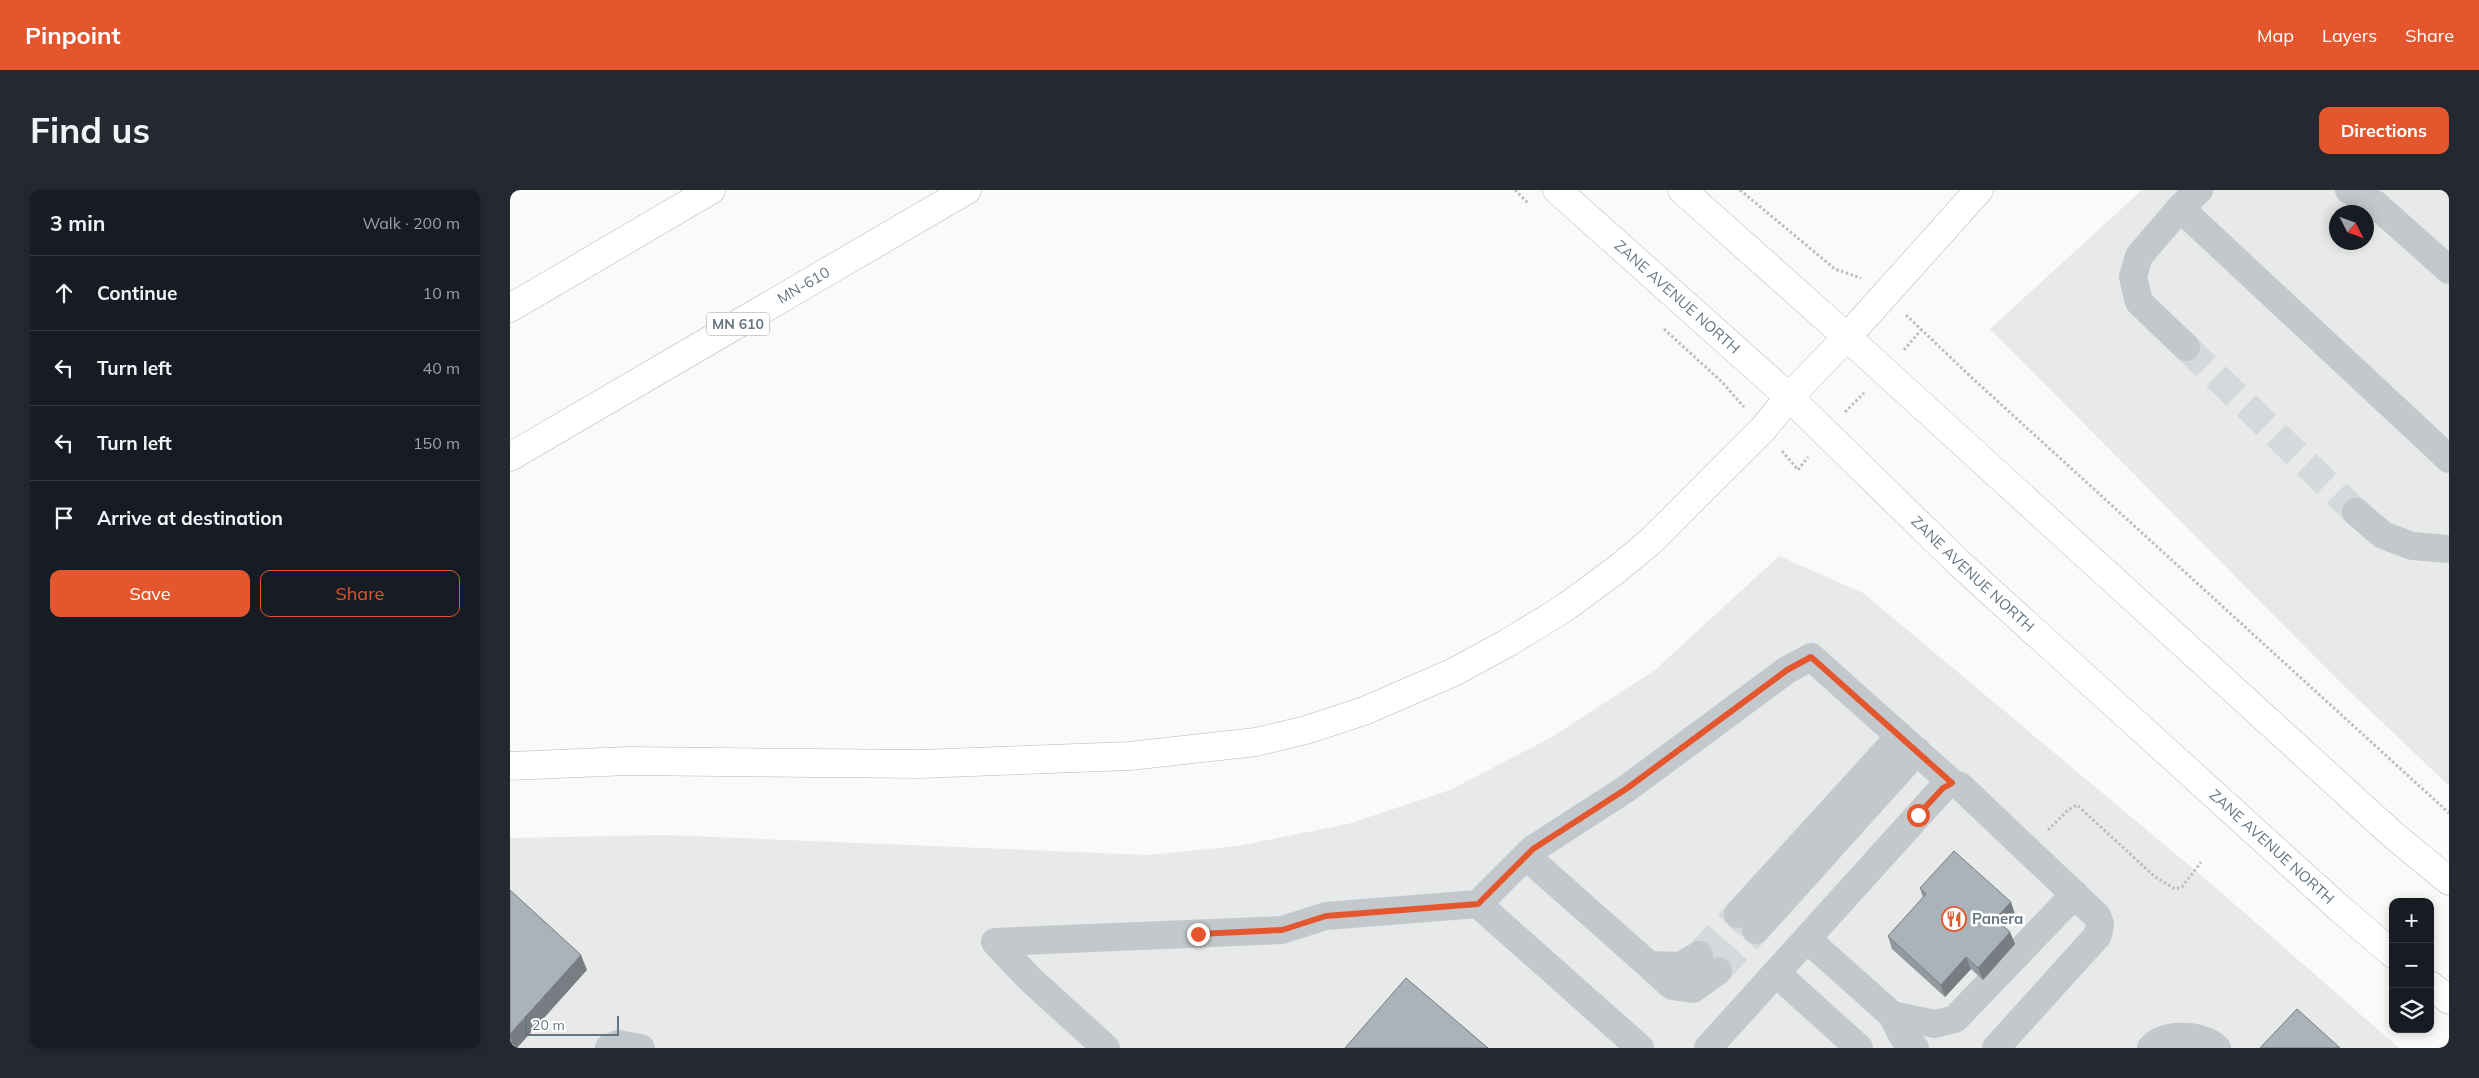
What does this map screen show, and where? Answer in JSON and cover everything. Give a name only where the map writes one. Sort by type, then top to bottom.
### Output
[{"type":"main road","points":[[510,308],[711,190]]},
{"type":"main road","name":"MN-610","points":[[510,457],[966,190]]},
{"type":"main road","name":"ZANE AVENUE NORTH","points":[[1557,190],[1789,397],[1959,563],[2389,951]]},
{"type":"main road","points":[[1682,190],[1885,371],[2392,834],[2449,881]]},
{"type":"main road","points":[[510,766],[628,761],[920,764],[1130,756],[1256,742],[1306,730],[1364,711],[1454,672],[1563,609],[1650,542],[1763,429],[1789,397],[1847,337],[1884,294],[1977,194]]},
{"type":"main road","points":[[2434,988],[2449,1000]]},
{"type":"lane","points":[[2349,190],[2371,197],[2449,270]]},
{"type":"lane","points":[[2186,347],[2139,302],[2133,276],[2139,256],[2189,199],[2449,460]]},
{"type":"lane","points":[[2356,512],[2383,535],[2412,546],[2449,549]]},
{"type":"lane","points":[[1092,1044],[995,942],[1282,930],[1326,916],[1478,904],[1533,849],[1626,789],[1787,670],[1811,657],[1952,783],[1960,786],[2097,916],[2100,924],[2098,935],[1996,1048]]},
{"type":"lane","points":[[1747,922],[1909,744]]},
{"type":"lane","points":[[1720,1044],[1776,973],[1943,788],[1952,783]]},
{"type":"lane","points":[[1526,856],[1649,964],[1680,966],[1708,963]]},
{"type":"lane","points":[[1892,1015],[1935,1024],[1955,1019],[2075,894]]},
{"type":"lane","points":[[1478,904],[1640,1048]]},
{"type":"lane","points":[[1807,939],[1892,1015],[1903,1037],[1915,1048]]},
{"type":"lane","points":[[1776,973],[1859,1048]]},
{"type":"lane","points":[[2151,1048],[2157,1041],[2184,1036],[2210,1042],[2217,1048]]},
{"type":"lane","points":[[609,1048],[618,1044],[641,1048]]},
{"type":"path","points":[[1740,190],[1835,269],[1866,280],[1884,294],[2449,813]]},
{"type":"path","points":[[1798,470],[1825,432],[1885,371],[1921,330]]},
{"type":"path","points":[[2026,848],[2068,810],[2077,805],[2154,876],[2175,889],[2182,887],[2201,862]]},
{"type":"shaded area","points":[[2142,190],[2449,190],[2449,786],[2343,685],[1990,329]]},
{"type":"shaded area","points":[[1779,556],[1863,593],[2215,887],[2399,1048],[510,1048],[510,838],[666,835],[1148,855],[1238,846],[1348,824],[1450,790],[1552,737],[1655,670]]},
{"type":"building","points":[[1954,851],[2011,902],[1995,919],[2010,932],[1978,968],[1966,957],[1941,985],[1888,936],[1926,894],[1920,888]]},
{"type":"building","points":[[510,890],[581,955],[510,1034]]},
{"type":"building","points":[[1406,978],[1488,1048],[1345,1048]]},
{"type":"building","points":[[2297,1009],[2340,1048],[2260,1048]]},
{"type":"tunnel","points":[[2186,347],[2356,512]]},
{"type":"tunnel","points":[[1699,955],[1738,914]]},
{"type":"tunnel","points":[[1718,971],[1756,930]]},
{"type":"place","name":"Panera","points":[[1954,919]]},
{"type":"route","points":[[1198,934],[1282,930],[1326,916],[1478,904],[1533,849],[1626,789],[1787,670],[1811,657],[1952,783],[1943,788],[1918,815]]}]
